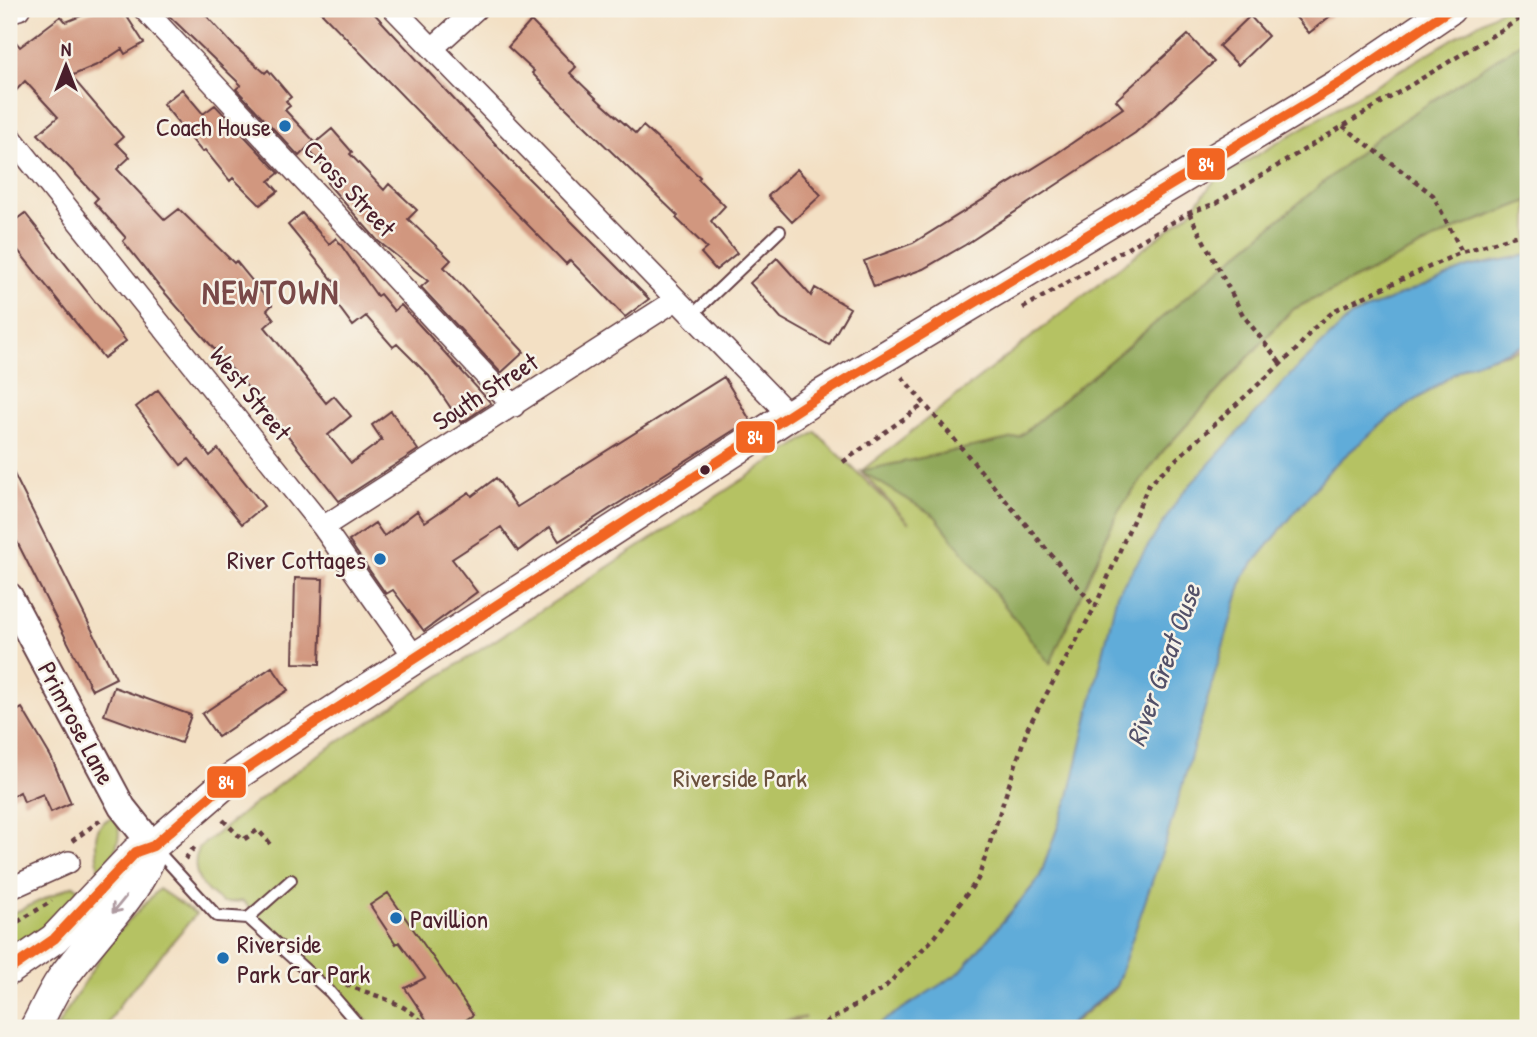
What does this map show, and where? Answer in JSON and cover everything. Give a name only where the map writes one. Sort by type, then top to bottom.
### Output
[{"type":"main road","points":[[9,970],[54,939],[136,852],[153,846],[229,780],[789,415],[1344,81],[1450,9]]},
{"type":"main road","points":[[36,1028],[59,982],[149,862],[153,846]]},
{"type":"street","points":[[9,12],[19,9]]},
{"type":"street","name":"Cross Street","points":[[144,9],[514,406]]},
{"type":"street","points":[[394,9],[434,47],[789,415]]},
{"type":"street","points":[[434,47],[476,9]]},
{"type":"street","name":"West Street","points":[[9,135],[323,527],[416,659]]},
{"type":"street","name":"South Street","points":[[323,527],[676,300]]},
{"type":"street","name":"Primrose Lane","points":[[9,596],[122,807],[153,846]]},
{"type":"street","points":[[9,889],[69,862]]},
{"type":"lane","points":[[691,316],[780,232]]},
{"type":"lane","points":[[153,846],[217,916],[248,918],[326,988],[361,1028]]},
{"type":"lane","points":[[248,918],[291,880]]},
{"type":"path","points":[[1021,309],[1189,213],[1216,204],[1528,14]]},
{"type":"path","points":[[1343,126],[1433,195],[1462,252]]},
{"type":"path","points":[[1189,213],[1243,315],[1281,364]]},
{"type":"path","points":[[806,1028],[825,1023],[883,989],[935,937],[978,878],[1028,727],[1095,607],[1149,484],[1281,364],[1314,328],[1335,310],[1462,252],[1528,232]]},
{"type":"path","points":[[890,382],[914,370]]},
{"type":"path","points":[[902,377],[1095,607]]},
{"type":"path","points":[[843,461],[923,405]]},
{"type":"path","points":[[69,862],[72,841],[122,807]]},
{"type":"path","points":[[223,819],[243,841],[258,830],[269,842],[266,844]]},
{"type":"path","points":[[9,928],[61,895]]},
{"type":"path","points":[[326,988],[341,983],[407,1008],[417,1014],[427,1028]]},
{"type":"green space","name":"Riverside Park","points":[[1503,9],[1528,9],[1528,38],[1379,136],[1019,437],[862,471],[935,516],[1050,663],[1118,511],[1164,450],[1292,310],[1456,229],[1528,201],[1528,255],[1468,267],[1069,796],[1039,879],[959,973],[872,1028],[775,1028],[806,1017],[742,1028],[374,1028],[243,901],[223,903],[204,887],[197,873],[198,848],[312,759],[816,432],[909,523],[861,471],[1189,213],[1215,180]]},
{"type":"green space","points":[[1528,38],[1528,201],[1456,229],[1291,310],[1164,450],[1118,511],[1050,664],[935,516],[861,471],[1019,437],[1379,136]]},
{"type":"green space","points":[[1528,348],[1528,1028],[1067,1028],[1116,988],[1244,575],[1332,467],[1388,419],[1470,363]]},
{"type":"green space","points":[[116,816],[119,832],[116,847],[99,873],[97,831],[107,820]]},
{"type":"green space","points":[[74,885],[85,895],[9,959],[9,915]]},
{"type":"green space","points":[[159,889],[196,914],[122,1001],[106,1028],[56,1028],[112,938]]},
{"type":"water","name":"River Great Ouse","points":[[1528,255],[1528,344],[1464,367],[1388,419],[1332,467],[1244,575],[1165,844],[1116,986],[1065,1028],[872,1028],[959,973],[1039,879],[1069,796],[1117,594],[1181,495],[1291,374],[1351,316],[1468,267]]},
{"type":"building","points":[[98,9],[122,9],[144,43],[125,54],[122,49],[99,64],[71,76],[123,137],[116,143],[130,157],[117,169],[165,220],[179,209],[234,263],[236,261],[272,305],[267,310],[274,319],[265,327],[326,403],[334,396],[351,416],[328,435],[351,463],[382,440],[372,425],[391,411],[418,450],[339,501],[271,414],[123,241],[126,238],[94,202],[98,198],[38,134],[58,117],[25,81],[9,98],[9,34],[20,47],[61,16],[66,22]]},
{"type":"building","points":[[162,9],[207,9],[203,12],[233,45],[265,73],[268,70],[291,97],[286,101],[290,106],[285,110],[314,141],[299,156],[236,89],[241,85]]},
{"type":"building","points":[[318,9],[370,9],[515,165],[649,299],[625,317],[570,260],[566,264]]},
{"type":"building","points":[[1289,9],[1339,9],[1309,33]]},
{"type":"building","points":[[1250,16],[1268,36],[1238,65],[1219,46]]},
{"type":"building","points":[[531,21],[576,67],[570,73],[599,101],[636,134],[643,126],[700,177],[698,179],[725,206],[711,221],[737,253],[716,270],[701,253],[707,248],[676,218],[678,216],[561,103],[532,73],[534,71],[508,47]]},
{"type":"building","points":[[1188,35],[1214,62],[1135,133],[965,245],[923,269],[874,287],[864,261],[913,243],[1053,156],[1123,108],[1116,100]]},
{"type":"building","points":[[182,89],[203,114],[215,105],[279,173],[269,181],[278,191],[260,205],[233,178],[230,181],[205,150],[202,152],[163,104]]},
{"type":"building","points":[[332,129],[352,152],[350,154],[384,190],[389,184],[417,210],[408,219],[451,260],[444,267],[524,352],[501,373],[421,287],[428,281],[378,241],[327,183],[332,177],[308,149]]},
{"type":"building","points":[[797,169],[821,195],[792,222],[768,196]]},
{"type":"building","points":[[25,213],[126,341],[104,358],[9,239],[9,225]]},
{"type":"building","points":[[302,213],[329,244],[336,238],[377,296],[380,294],[394,311],[401,305],[491,403],[461,423],[429,376],[397,344],[393,347],[366,316],[353,326],[327,291],[336,284],[288,225]]},
{"type":"building","points":[[777,258],[811,296],[815,288],[850,308],[829,345],[781,318],[750,283]]},
{"type":"building","points":[[724,377],[750,420],[559,541],[550,527],[518,551],[501,527],[452,559],[477,592],[424,631],[393,590],[386,594],[349,541],[375,523],[384,536],[417,511],[425,522],[469,492],[472,496],[496,478],[517,507]]},
{"type":"building","points":[[158,390],[210,456],[218,449],[264,506],[242,524],[189,459],[181,465],[136,407]]},
{"type":"building","points":[[9,464],[116,678],[92,690],[9,526]]},
{"type":"building","points":[[295,578],[323,579],[320,664],[293,663]]},
{"type":"building","points":[[272,667],[288,690],[218,737],[202,714]]},
{"type":"building","points":[[114,687],[191,715],[181,743],[104,715]]},
{"type":"building","points":[[22,708],[51,757],[71,803],[51,812],[43,794],[24,802],[20,792],[9,798],[9,715]]},
{"type":"building","points":[[388,893],[473,1015],[454,1028],[432,1028],[405,988],[425,978],[399,942],[396,944],[370,905]]},
{"type":"waterway","points":[[1133,1025],[1137,1028]]},
{"type":"transit line","name":"84","points":[[9,970],[54,939],[136,852],[153,846],[229,780],[816,398],[1344,81],[1450,9]]},
{"type":"place","name":"Coach House","points":[[285,126]]},
{"type":"place","name":"River Cottages","points":[[380,559]]},
{"type":"place","name":"Pavillion","points":[[396,918]]},
{"type":"place","name":"Riverside Park Car Park","points":[[223,958]]},
{"type":"district","name":"NEWTOWN","points":[[271,292]]}]
